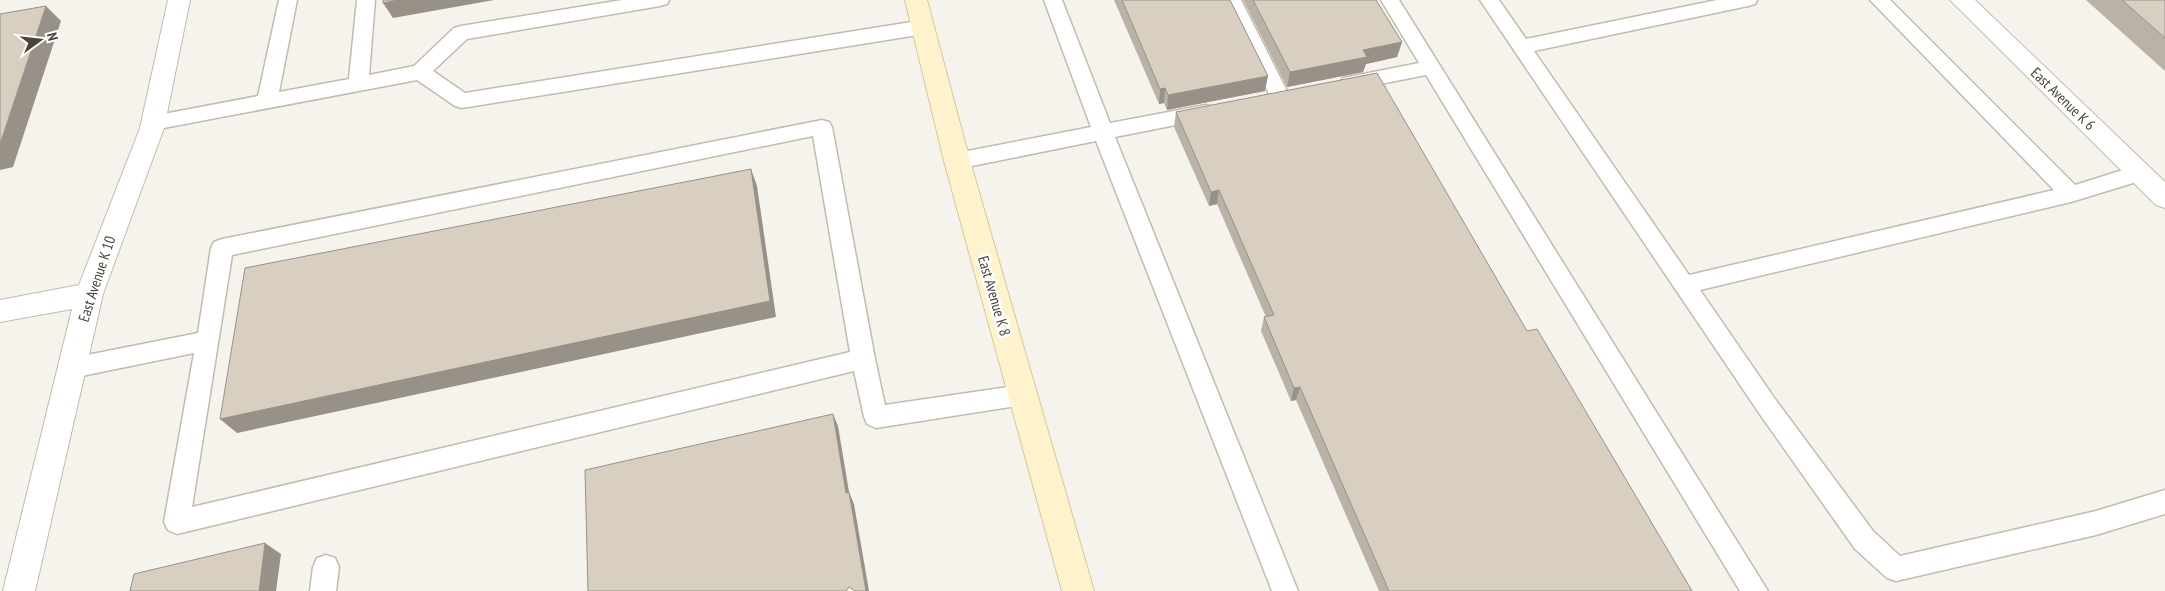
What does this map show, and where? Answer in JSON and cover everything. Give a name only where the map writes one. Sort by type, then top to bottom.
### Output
[{"type":"street","name":"East Avenue K 10","points":[[19,591],[89,294],[154,123],[179,0]]},
{"type":"street","name":"East Avenue K 8","points":[[916,0],[957,161],[1078,591]]},
{"type":"street","name":"East Avenue K 6","points":[[1961,0],[2165,198]]},
{"type":"street","points":[[0,311],[89,294]]},
{"type":"lane","points":[[267,101],[288,0]]},
{"type":"lane","points":[[358,84],[366,0]]},
{"type":"lane","points":[[154,123],[420,72],[461,33],[660,0]]},
{"type":"lane","points":[[1053,0],[1103,132],[1285,591]]},
{"type":"lane","points":[[1232,0],[1280,97]]},
{"type":"lane","points":[[1390,0],[1755,591]]},
{"type":"lane","points":[[1489,0],[1766,406],[1859,532],[1896,569],[2096,524],[2165,502]]},
{"type":"lane","points":[[1521,47],[1748,0]]},
{"type":"lane","points":[[1879,0],[2071,194]]},
{"type":"lane","points":[[420,72],[462,101],[924,27]]},
{"type":"lane","points":[[1328,88],[1432,67]]},
{"type":"lane","points":[[957,161],[1224,108]]},
{"type":"lane","points":[[863,359],[177,522],[222,248],[822,127],[863,359],[876,417],[1022,395]]},
{"type":"lane","points":[[1684,285],[2071,194],[2139,173]]},
{"type":"lane","points":[[72,368],[208,341]]},
{"type":"building","points":[[383,0],[398,0],[383,3]]},
{"type":"building","points":[[1122,0],[1230,0],[1268,76],[1168,95],[1165,88],[1160,89]]},
{"type":"building","points":[[1253,0],[1376,0],[1402,42],[1363,50],[1367,57],[1290,72]]},
{"type":"building","points":[[2122,0],[2165,0],[2165,38]]},
{"type":"building","points":[[46,6],[0,144],[0,14]]},
{"type":"building","points":[[1377,73],[1527,331],[1537,329],[1692,591],[1389,591],[1300,387],[1294,388],[1264,317],[1274,315],[1219,190],[1211,192],[1176,112]]},
{"type":"building","points":[[751,169],[770,301],[220,419],[245,268]]},
{"type":"building","points":[[833,414],[846,493],[849,492],[866,591],[855,591],[849,587],[846,591],[588,591],[585,470]]},
{"type":"building","points":[[265,543],[259,591],[130,591],[134,574]]}]
